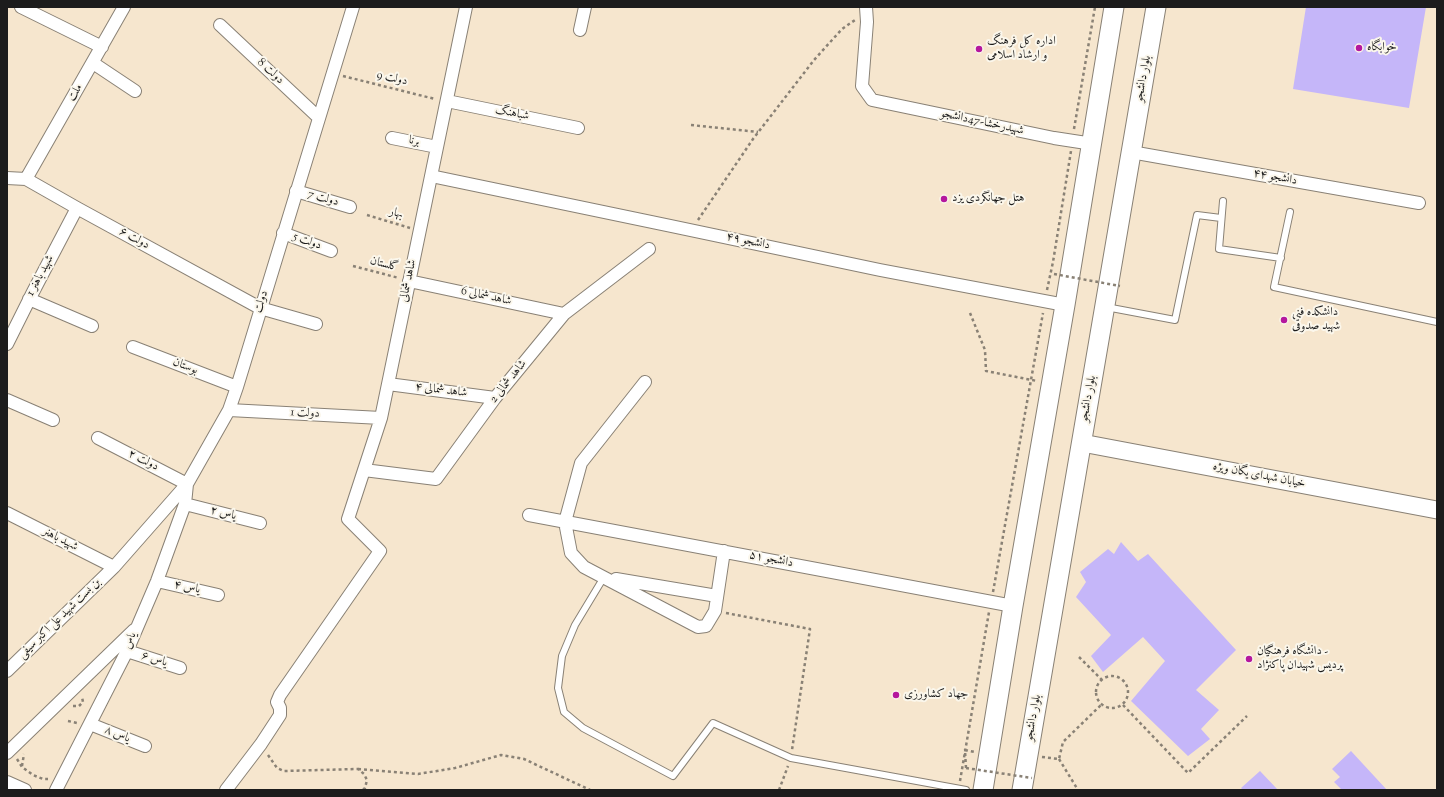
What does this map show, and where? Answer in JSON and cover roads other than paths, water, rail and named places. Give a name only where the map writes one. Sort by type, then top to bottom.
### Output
[{"type":"main road","points":[[983,790],[1013,606],[1066,305],[1114,7]]},
{"type":"main road","name":"بلوار دانشجو","points":[[1027,784],[1028,755],[1156,7]]},
{"type":"street","points":[[21,7],[102,46]]},
{"type":"street","name":"ملت","points":[[26,179],[124,7]]},
{"type":"street","name":"دولت","points":[[114,567],[187,484],[229,410],[353,7]]},
{"type":"street","name":"شاهد شمالی","points":[[226,790],[261,744],[280,714],[280,708],[277,702],[280,695],[379,555],[380,551],[348,519],[381,418],[466,7]]},
{"type":"street","points":[[580,30],[585,7]]},
{"type":"street","name":"شهیدرخشا-47دانشجو","points":[[867,9],[862,86],[872,100],[1092,144]]},
{"type":"street","name":"دولت 8","points":[[220,25],[319,118]]},
{"type":"street","points":[[93,62],[135,91]]},
{"type":"street","name":"شباهنگ","points":[[447,101],[578,128]]},
{"type":"street","name":"برنا","points":[[392,138],[437,147]]},
{"type":"street","name":"دانشجو ۴۴","points":[[1131,152],[1419,203]]},
{"type":"street","name":"دانشجو ۴۹","points":[[431,176],[880,270],[1066,305]]},
{"type":"street","name":"دولت ۶","points":[[7,178],[26,179],[260,308],[316,324]]},
{"type":"street","name":"دولت 7","points":[[296,191],[350,207]]},
{"type":"street","name":"شهید باهنر 1","points":[[7,344],[77,208]]},
{"type":"street","name":"دولت 5","points":[[283,233],[331,251]]},
{"type":"street","name":"شاهد شمالی 2","points":[[364,470],[436,479],[495,398],[564,314],[650,249]]},
{"type":"street","name":"شاهد شمالی 6","points":[[409,281],[564,314]]},
{"type":"street","points":[[29,299],[92,326]]},
{"type":"street","name":"بوستان","points":[[133,347],[237,387]]},
{"type":"street","points":[[645,382],[581,463],[565,522],[571,553],[584,567],[698,627],[706,626],[715,611],[724,551]]},
{"type":"street","name":"شاهد شمالی ۴","points":[[388,384],[495,398]]},
{"type":"street","points":[[7,400],[53,420]]},
{"type":"street","name":"دولت 1","points":[[229,410],[381,418]]},
{"type":"street","name":"دولت ۲","points":[[98,438],[187,484]]},
{"type":"street","name":"خیابان شهدای یگان ویژه","points":[[1082,443],[1437,510]]},
{"type":"street","name":"یاس","points":[[56,790],[85,726],[128,651],[136,628],[157,581],[186,504],[187,484]]},
{"type":"street","name":"یاس ۲","points":[[186,504],[260,523]]},
{"type":"street","name":"شهید باهنر","points":[[7,513],[114,567]]},
{"type":"street","name":"دانشجو ۵۱","points":[[529,515],[1013,606]]},
{"type":"street","name":"بن بست شهید علی اکبر سیفی","points":[[7,671],[114,567]]},
{"type":"street","points":[[604,577],[717,596]]},
{"type":"street","name":"یاس ۴","points":[[157,581],[218,595]]},
{"type":"street","points":[[12,755],[136,628]]},
{"type":"street","name":"یاس ۶","points":[[128,651],[180,668]]},
{"type":"street","name":"یاس ۸","points":[[85,726],[145,746]]},
{"type":"street","points":[[7,782],[25,790]]},
{"type":"lane","points":[[1223,201],[1218,249],[1281,258]]},
{"type":"lane","points":[[1290,212],[1274,287],[1437,322]]},
{"type":"lane","points":[[1105,306],[1175,320],[1197,215],[1221,218]]},
{"type":"lane","points":[[604,577],[575,625],[562,656],[558,688],[564,712],[583,728],[673,776],[712,723],[791,758],[966,790]]},
{"type":"place","name":"خوابگاه","points":[[1359,48]]},
{"type":"place","name":"اداره کل فرهنگ و ارشاد اسلامی","points":[[979,49]]},
{"type":"place","name":"هتل جهانگردی یزد","points":[[944,199]]},
{"type":"place","name":"دانشکده فنی شهید صدوقی","points":[[1284,320]]},
{"type":"place","name":"دانشگاه فرهنگیان - پردیس شهیدان پاکنژاد","points":[[1249,659]]},
{"type":"place","name":"جهاد کشاورزی","points":[[896,695]]}]
